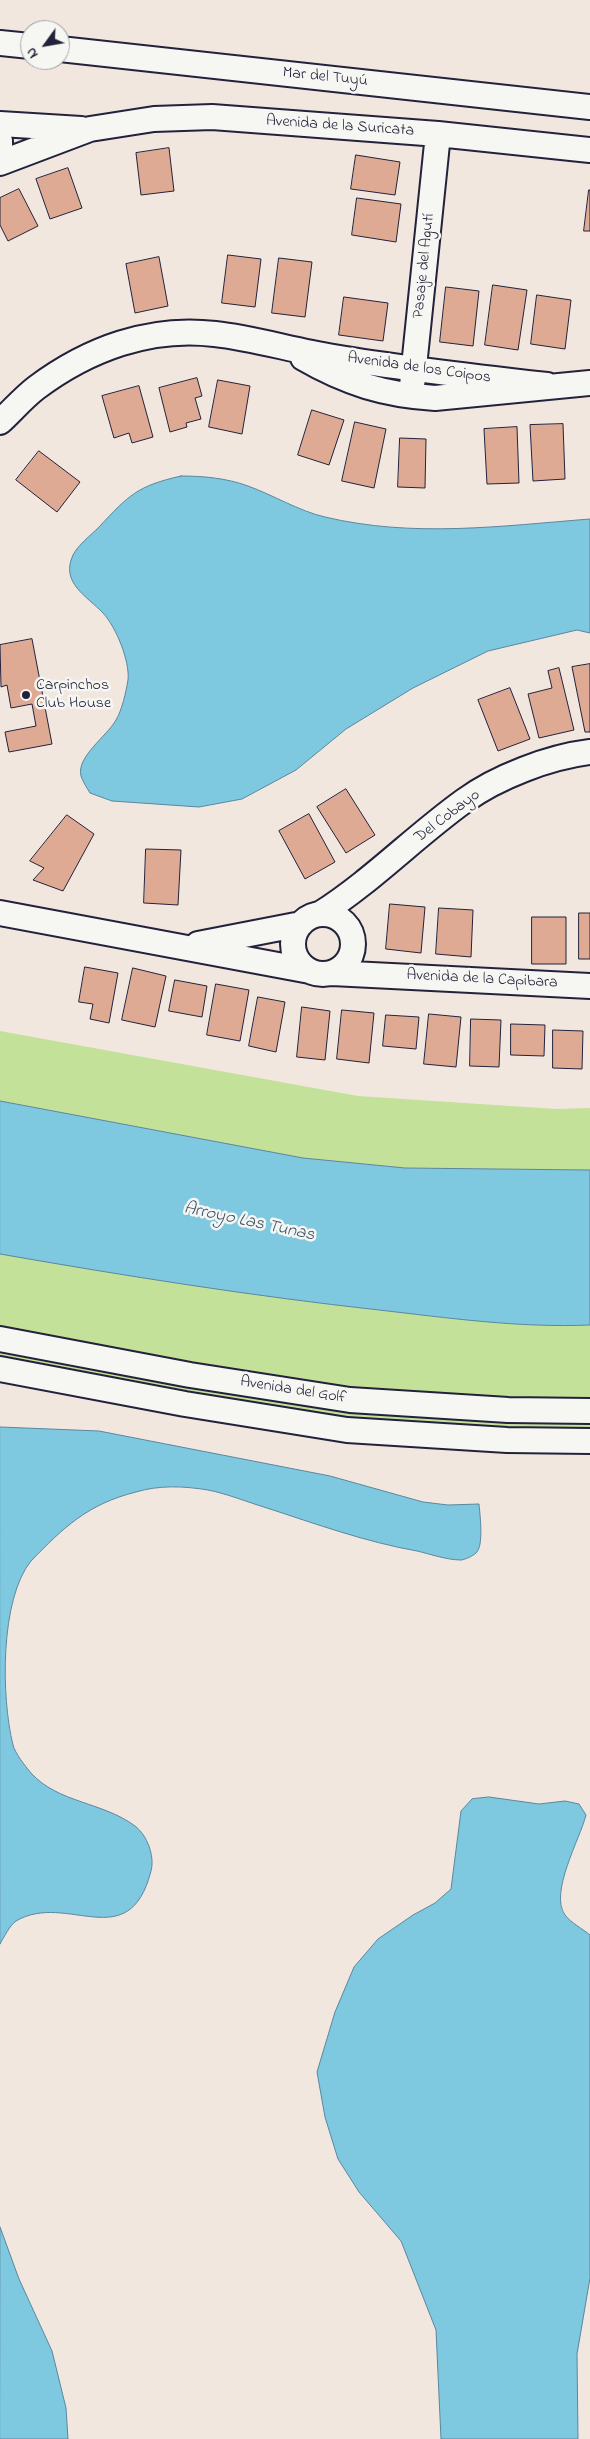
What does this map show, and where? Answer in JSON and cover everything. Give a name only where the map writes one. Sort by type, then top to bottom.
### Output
[{"type":"street","points":[[0,43],[20,45]]},
{"type":"street","name":"Mar del Tuyú","points":[[70,50],[590,107]]},
{"type":"street","name":"Avenida de la Suricata","points":[[0,163],[90,130],[154,119],[212,117],[438,134],[590,150]]},
{"type":"street","name":"Avenida de la Suricata","points":[[0,124],[90,130]]},
{"type":"street","name":"Pasaje del Agutí","points":[[411,397],[438,134]]},
{"type":"street","points":[[0,141],[0,152]]},
{"type":"street","name":"Avenida de los Coipos","points":[[0,422],[34,389],[66,368],[99,350],[143,337],[182,331],[217,334],[290,350],[414,370],[547,386]]},
{"type":"street","name":"Avenida de los Coipos","points":[[290,350],[333,375],[391,394],[411,397],[435,398],[590,383]]},
{"type":"street","name":"Del Cobayo","points":[[310,919],[370,878],[465,800],[532,767],[570,754],[590,752]]},
{"type":"street","name":"Del Cobayo","points":[[353,943],[358,906],[370,878]]},
{"type":"street","name":"Avenida de la Capibara","points":[[0,913],[321,972],[374,973],[471,981],[590,986]]},
{"type":"street","name":"Avenida de la Capibara","points":[[184,947],[329,914],[344,922],[353,943],[374,973]]},
{"type":"street","points":[[310,919],[293,940],[294,950],[303,966],[321,972],[346,964],[353,943]]},
{"type":"street","name":"Avenida del Golf","points":[[0,1339],[190,1375],[350,1400],[508,1410],[590,1411]]},
{"type":"street","name":"Avenida del Golf","points":[[0,1369],[194,1406],[347,1430],[507,1440],[590,1441]]},
{"type":"green space","points":[[0,1031],[358,1096],[556,1109],[590,1108],[590,1170],[405,1168],[303,1158],[0,1101]]},
{"type":"green space","points":[[0,1254],[189,1285],[331,1304],[484,1322],[563,1326],[590,1325],[590,1401],[512,1400],[344,1391],[0,1330]]},
{"type":"green space","points":[[0,1348],[590,1419],[590,1427],[419,1424],[277,1409],[158,1389],[0,1358]]},
{"type":"water","points":[[181,476],[223,479],[248,486],[296,507],[325,517],[391,527],[424,529],[490,527],[590,519],[590,633],[577,630],[488,651],[413,688],[346,729],[296,770],[242,799],[199,807],[112,801],[90,793],[81,776],[83,761],[118,716],[126,690],[128,672],[121,645],[113,627],[103,613],[77,588],[70,573],[70,565],[73,555],[78,548],[127,499],[144,488]]},
{"type":"water","name":"Arroyo Las Tunas","points":[[0,1101],[303,1158],[405,1168],[590,1170],[590,1325],[563,1326],[484,1322],[331,1304],[189,1285],[0,1254]]},
{"type":"water","points":[[0,1427],[99,1431],[330,1476],[423,1502],[448,1505],[479,1504],[481,1530],[480,1544],[476,1553],[462,1560],[450,1559],[360,1538],[208,1490],[172,1487],[154,1488],[119,1497],[90,1510],[66,1527],[31,1561],[21,1578],[13,1599],[6,1649],[5,1676],[6,1701],[13,1745],[18,1756],[31,1773],[54,1791],[109,1812],[135,1826],[149,1846],[152,1865],[141,1897],[128,1911],[112,1917],[56,1913],[36,1914],[16,1921],[7,1931],[0,1944]]},
{"type":"water","points":[[489,1797],[539,1804],[565,1801],[579,1804],[586,1815],[567,1866],[561,1893],[561,1905],[565,1915],[590,1935],[590,2278],[577,2354],[578,2439],[441,2439],[436,2330],[401,2241],[359,2192],[338,2159],[325,2117],[317,2072],[335,2012],[354,1967],[378,1939],[413,1915],[435,1903],[451,1889],[461,1811],[472,1799]]},
{"type":"water","points":[[0,2227],[19,2279],[52,2351],[66,2408],[68,2439],[0,2439]]},
{"type":"building","points":[[169,148],[174,191],[141,195],[136,153]]},
{"type":"building","points":[[356,155],[400,162],[395,195],[351,189]]},
{"type":"building","points":[[68,168],[82,208],[50,219],[36,179]]},
{"type":"building","points":[[19,189],[38,226],[8,241],[0,225],[0,198]]},
{"type":"building","points":[[589,190],[590,231],[584,231]]},
{"type":"building","points":[[357,198],[401,204],[396,242],[352,235]]},
{"type":"building","points":[[228,255],[261,259],[255,307],[222,303]]},
{"type":"building","points":[[159,257],[168,306],[135,313],[126,264]]},
{"type":"building","points":[[279,258],[312,262],[305,317],[272,313]]},
{"type":"building","points":[[493,285],[527,290],[518,350],[485,345]]},
{"type":"building","points":[[446,287],[479,291],[473,346],[440,342]]},
{"type":"building","points":[[537,295],[571,300],[565,349],[531,344]]},
{"type":"building","points":[[344,297],[388,303],[383,341],[339,335]]},
{"type":"building","points":[[197,378],[202,396],[195,398],[201,419],[186,423],[187,427],[170,432],[159,388]]},
{"type":"building","points":[[218,380],[250,386],[242,434],[209,427]]},
{"type":"building","points":[[139,386],[153,437],[132,443],[129,433],[114,438],[102,396]]},
{"type":"building","points":[[312,410],[344,420],[329,465],[298,455]]},
{"type":"building","points":[[355,422],[386,429],[374,488],[342,481]]},
{"type":"building","points":[[563,424],[565,479],[533,481],[530,425]]},
{"type":"building","points":[[517,427],[519,483],[487,484],[484,429]]},
{"type":"building","points":[[400,438],[426,439],[425,488],[398,487]]},
{"type":"building","points":[[39,451],[80,482],[57,512],[16,480]]},
{"type":"building","name":"Carpinchos Club House","points":[[32,639],[52,744],[9,752],[5,732],[36,726],[32,704],[11,708],[7,685],[1,687],[0,645]]},
{"type":"building","points":[[590,664],[590,732],[585,732],[572,667]]},
{"type":"building","points":[[559,668],[574,730],[539,738],[528,694],[552,688],[548,671]]},
{"type":"building","points":[[510,688],[530,739],[498,751],[478,700]]},
{"type":"building","points":[[346,789],[375,835],[346,853],[317,807]]},
{"type":"building","points":[[309,814],[335,862],[305,879],[279,831]]},
{"type":"building","points":[[67,815],[94,834],[63,891],[33,880],[44,868],[30,861]]},
{"type":"building","points":[[146,849],[181,850],[178,905],[144,903]]},
{"type":"building","points":[[390,904],[425,907],[421,953],[386,949]]},
{"type":"building","points":[[439,908],[473,910],[471,957],[436,954]]},
{"type":"building","points":[[579,913],[590,913],[590,959],[579,959]]},
{"type":"building","points":[[532,917],[566,917],[566,964],[532,964]]},
{"type":"building","points":[[85,967],[118,973],[109,1023],[90,1019],[93,1004],[79,1002]]},
{"type":"building","points":[[133,968],[166,976],[155,1027],[122,1020]]},
{"type":"building","points":[[175,980],[207,986],[202,1017],[169,1011]]},
{"type":"building","points":[[216,984],[249,990],[240,1041],[207,1035]]},
{"type":"building","points":[[258,997],[285,1002],[276,1052],[249,1046]]},
{"type":"building","points":[[302,1007],[330,1011],[325,1060],[297,1057]]},
{"type":"building","points":[[342,1010],[374,1013],[369,1063],[337,1059]]},
{"type":"building","points":[[429,1014],[461,1017],[456,1067],[424,1064]]},
{"type":"building","points":[[386,1015],[419,1017],[416,1049],[383,1046]]},
{"type":"building","points":[[471,1019],[501,1020],[499,1067],[470,1066]]},
{"type":"building","points":[[511,1024],[545,1025],[544,1056],[511,1055]]},
{"type":"building","points":[[553,1030],[583,1031],[582,1069],[553,1068]]},
{"type":"place","name":"Carpinchos Club House","points":[[26,695]]}]
